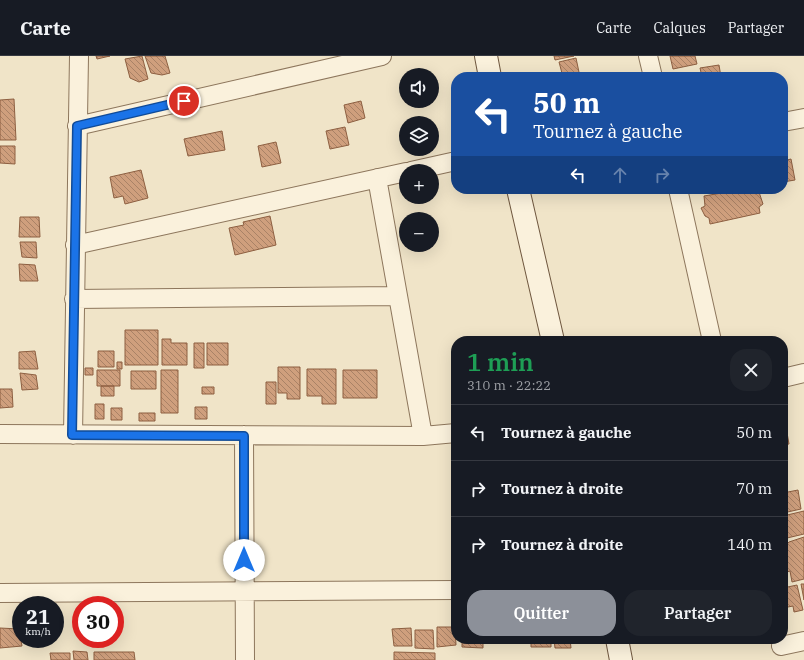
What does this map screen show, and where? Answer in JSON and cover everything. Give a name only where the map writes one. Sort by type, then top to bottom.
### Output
[{"type":"street","points":[[72,435],[79,56]]},
{"type":"street","points":[[77,126],[382,56]]},
{"type":"street","points":[[486,56],[489,72]]},
{"type":"street","points":[[648,56],[652,72]]},
{"type":"street","points":[[788,121],[804,118]]},
{"type":"street","points":[[439,165],[451,162]]},
{"type":"street","points":[[76,245],[399,173]]},
{"type":"street","points":[[377,178],[423,436]]},
{"type":"street","points":[[519,194],[552,336]]},
{"type":"street","points":[[679,194],[711,336]]},
{"type":"street","points":[[74,299],[398,296]]},
{"type":"street","points":[[788,377],[804,373]]},
{"type":"street","points":[[0,434],[423,436],[451,433]]},
{"type":"street","points":[[244,436],[245,660]]},
{"type":"street","points":[[0,593],[451,590]]},
{"type":"street","points":[[781,648],[804,641]]},
{"type":"street","points":[[618,644],[621,660]]},
{"type":"building","points":[[96,56],[110,56],[97,59]]},
{"type":"building","points":[[142,56],[148,79],[139,82],[130,78],[125,59]]},
{"type":"building","points":[[145,56],[165,56],[170,73],[162,75],[151,73]]},
{"type":"building","points":[[554,56],[574,56],[555,60]]},
{"type":"building","points":[[670,56],[695,56],[697,64],[673,69]]},
{"type":"building","points":[[576,58],[579,72],[562,72],[559,62]]},
{"type":"building","points":[[719,65],[720,72],[701,72],[700,68]]},
{"type":"building","points":[[14,99],[16,140],[0,140],[0,100]]},
{"type":"building","points":[[361,101],[365,118],[348,123],[344,105]]},
{"type":"building","points":[[345,127],[349,145],[330,149],[326,131]]},
{"type":"building","points":[[222,131],[225,150],[188,156],[184,139]]},
{"type":"building","points":[[276,142],[281,163],[262,167],[258,146]]},
{"type":"building","points":[[0,146],[15,146],[15,164],[0,163]]},
{"type":"building","points":[[791,159],[795,180],[788,181],[788,160]]},
{"type":"building","points":[[141,170],[148,198],[125,204],[123,196],[114,198],[110,177]]},
{"type":"building","points":[[716,194],[760,194],[763,204],[759,207],[760,213],[710,224],[709,218],[705,216],[701,208],[705,206],[704,196]]},
{"type":"building","points":[[270,216],[276,245],[235,255],[229,228],[244,225],[243,222]]},
{"type":"building","points":[[20,217],[39,217],[40,237],[19,237]]},
{"type":"building","points":[[20,242],[36,242],[37,258],[22,257]]},
{"type":"building","points":[[19,264],[35,265],[38,281],[20,281]]},
{"type":"building","points":[[125,330],[158,330],[158,365],[125,365]]},
{"type":"building","points":[[162,339],[171,339],[171,343],[187,343],[187,365],[162,365]]},
{"type":"building","points":[[194,343],[204,343],[204,368],[194,368]]},
{"type":"building","points":[[207,343],[228,343],[228,365],[207,365]]},
{"type":"building","points":[[35,351],[38,369],[19,369],[19,352]]},
{"type":"building","points":[[98,351],[114,351],[114,367],[98,367]]},
{"type":"building","points":[[117,362],[122,362],[122,369],[117,369]]},
{"type":"building","points":[[278,367],[300,367],[300,399],[287,399],[287,393],[278,393]]},
{"type":"building","points":[[85,368],[93,368],[93,375],[85,375]]},
{"type":"building","points":[[307,369],[336,369],[336,404],[322,404],[322,396],[307,396]]},
{"type":"building","points":[[97,370],[120,370],[120,386],[97,386]]},
{"type":"building","points":[[161,370],[178,370],[178,413],[161,413]]},
{"type":"building","points":[[343,370],[377,370],[377,398],[343,398]]},
{"type":"building","points":[[131,371],[156,371],[156,389],[131,389]]},
{"type":"building","points":[[20,373],[36,375],[38,389],[22,390]]},
{"type":"building","points":[[266,382],[276,382],[276,404],[266,404]]},
{"type":"building","points":[[101,386],[114,386],[114,396],[101,396]]},
{"type":"building","points":[[202,387],[214,387],[214,394],[202,394]]},
{"type":"building","points":[[0,389],[12,389],[13,407],[0,408]]},
{"type":"building","points":[[95,404],[104,404],[104,419],[95,419]]},
{"type":"building","points":[[195,407],[207,407],[207,419],[195,419]]},
{"type":"building","points":[[111,408],[122,408],[122,420],[111,420]]},
{"type":"building","points":[[139,413],[155,413],[155,421],[139,421]]},
{"type":"building","points":[[798,490],[801,509],[788,512],[788,492]]},
{"type":"building","points":[[804,511],[804,534],[788,538],[788,515]]},
{"type":"building","points":[[804,537],[804,579],[792,582],[790,571],[788,572],[789,542]]},
{"type":"building","points":[[801,584],[804,584],[804,600]]},
{"type":"building","points":[[797,585],[803,610],[794,612],[793,606],[788,607],[788,587]]},
{"type":"building","points":[[437,627],[451,627],[451,644],[456,645],[437,647]]},
{"type":"building","points":[[0,628],[12,629],[12,647],[0,648]]},
{"type":"building","points":[[411,628],[412,646],[394,646],[392,629]]},
{"type":"building","points":[[415,630],[433,630],[434,649],[415,648]]},
{"type":"building","points":[[462,644],[483,644],[483,648],[462,647]]},
{"type":"building","points":[[531,644],[551,644],[551,647],[531,647]]},
{"type":"building","points":[[555,644],[571,644],[571,648],[555,648]]},
{"type":"building","points":[[73,651],[87,652],[88,660],[74,660]]},
{"type":"building","points":[[94,652],[134,652],[135,660],[94,660]]},
{"type":"building","points":[[394,652],[435,653],[435,660],[394,660]]},
{"type":"building","points":[[50,653],[70,653],[70,660],[51,660]]},
{"type":"route","points":[[184,101],[77,126],[72,435],[244,436],[244,560]]}]
